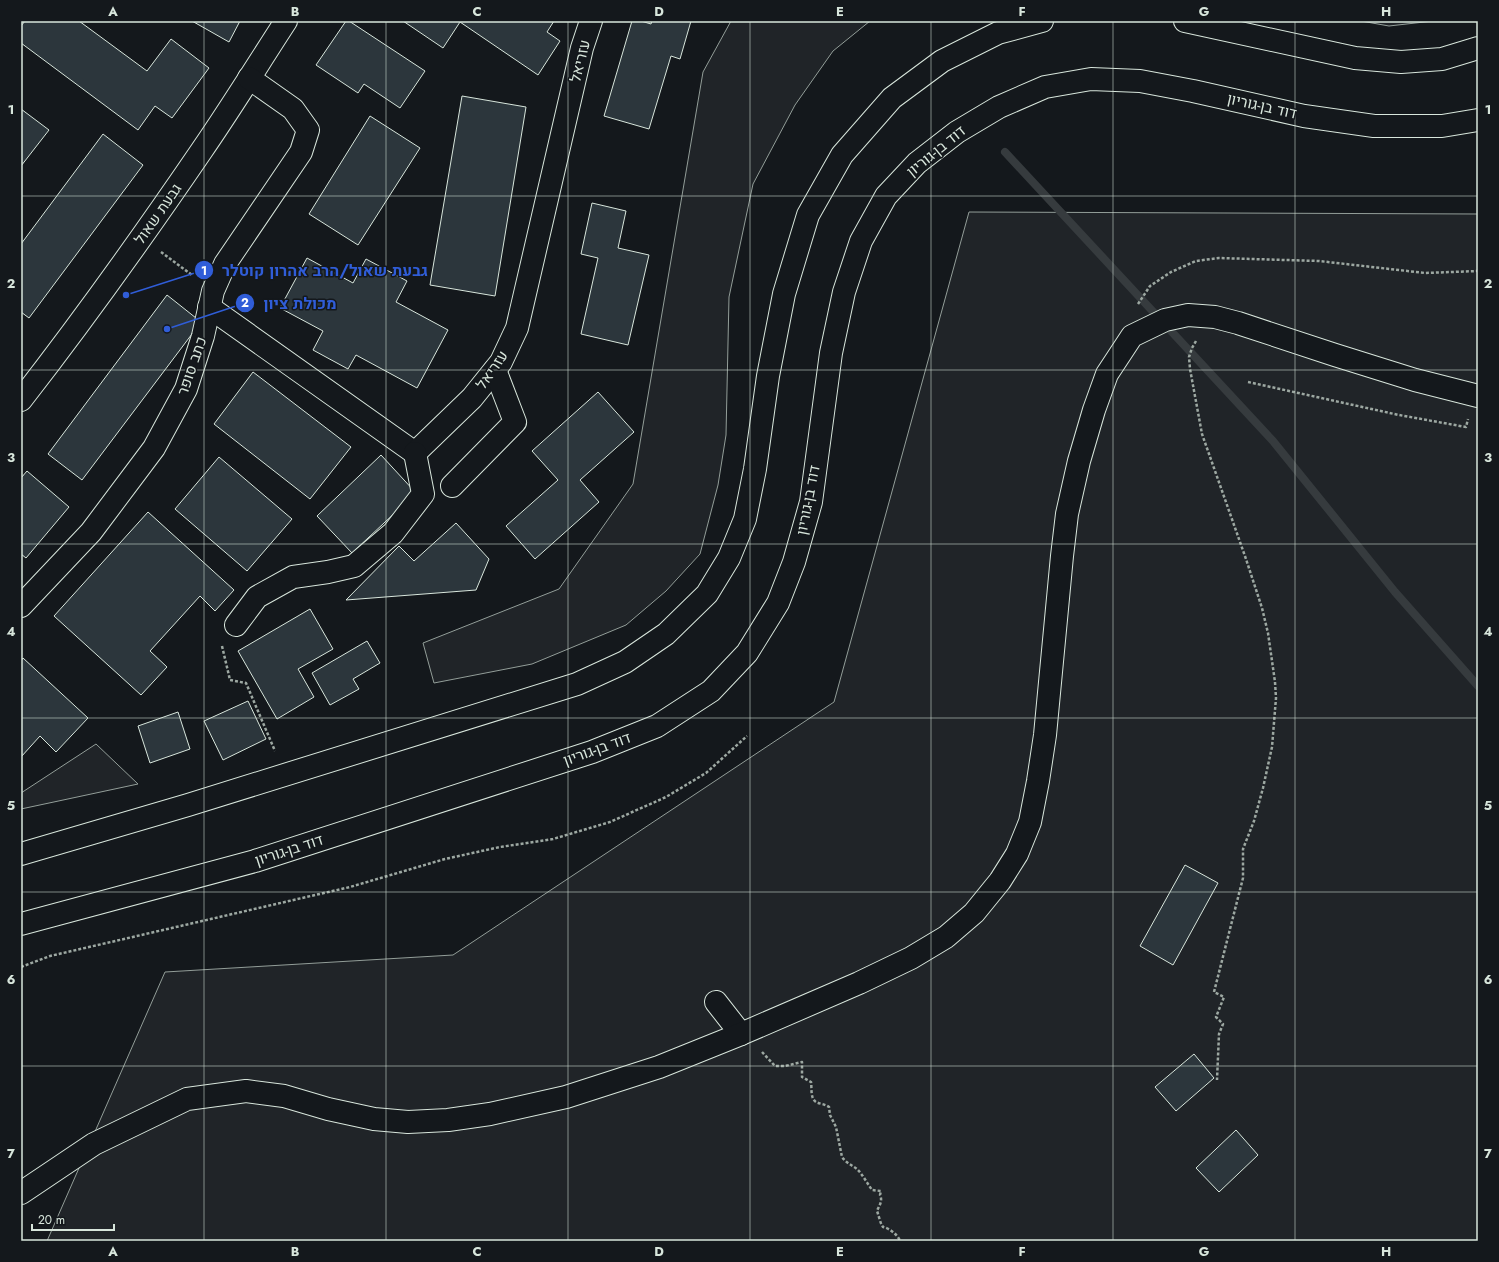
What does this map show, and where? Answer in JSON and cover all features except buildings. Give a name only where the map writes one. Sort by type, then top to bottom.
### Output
[{"type":"street","name":"גבעת שאול","points":[[21,400],[79,326],[142,237],[203,149],[286,21]]},
{"type":"street","name":"עזריאל","points":[[415,452],[472,398],[501,362],[517,328],[582,48],[591,21]]},
{"type":"street","points":[[21,854],[188,805],[577,684],[625,662],[666,634],[708,594],[729,558],[745,519],[755,469],[768,376],[784,294],[808,215],[842,155],[892,98],[942,61],[998,33],[1042,21]]},
{"type":"street","points":[[1185,21],[1355,58],[1401,62],[1442,59],[1478,48]]},
{"type":"street","name":"כתב סופר","points":[[21,606],[90,532],[154,448],[186,389],[204,336],[213,291],[225,264],[301,152],[308,130],[293,109],[250,78]]},
{"type":"street","name":"דוד בן-גוריון","points":[[21,924],[255,861],[592,752],[657,726],[711,691],[747,653],[778,603],[794,562],[810,502],[831,353],[844,292],[861,241],[886,196],[917,162],[957,132],[999,107],[1045,87],[1091,79],[1140,81],[1193,90],[1304,116],[1374,126],[1442,126],[1478,120]]},
{"type":"street","points":[[209,307],[415,452],[422,494],[393,533],[354,566],[328,572],[293,577],[257,597],[236,625]]},
{"type":"street","points":[[21,1193],[94,1144],[187,1098],[246,1091],[284,1096],[374,1119],[408,1122],[448,1120],[490,1114],[566,1097],[658,1067],[859,983],[911,958],[946,937],[974,913],[1000,881],[1017,854],[1030,822],[1038,781],[1048,703],[1067,514],[1079,461],[1094,410],[1107,374],[1132,336],[1165,320],[1188,315],[1214,317],[1238,323],[1415,380],[1478,396]]},
{"type":"street","points":[[452,486],[515,422],[495,370]]},
{"type":"street","points":[[716,1002],[746,1031]]},
{"type":"path","points":[[142,237],[188,272]]},
{"type":"path","points":[[1137,305],[1150,286],[1171,272],[1196,261],[1219,258],[1319,261],[1425,273],[1478,271]]},
{"type":"path","points":[[1214,317],[1192,348],[1189,357],[1190,369],[1202,434],[1262,608],[1268,633],[1276,698],[1272,747],[1254,821],[1243,849],[1243,878],[1214,992],[1224,997],[1216,1017],[1223,1024],[1219,1034],[1217,1080]]},
{"type":"path","points":[[1248,382],[1466,427]]},
{"type":"path","points":[[236,625],[220,639],[230,680],[246,683],[277,756]]},
{"type":"path","points":[[21,967],[50,956],[350,887],[446,859],[500,847],[553,839],[610,822],[666,797],[706,773],[747,736]]},
{"type":"path","points":[[746,1031],[760,1043],[757,1046],[775,1066],[789,1066],[802,1062],[802,1078],[811,1082],[813,1098],[815,1101],[829,1107],[830,1115],[836,1127],[844,1161],[857,1169],[872,1190],[881,1191],[881,1202],[876,1211],[881,1219],[882,1226],[900,1238],[900,1241]]},
{"type":"shaded area","points":[[731,21],[870,21],[833,51],[795,105],[753,184],[729,297],[726,435],[718,485],[700,554],[666,591],[626,625],[532,664],[434,683],[423,643],[559,589],[633,484],[703,72]]},
{"type":"shaded area","points":[[1361,21],[1433,21],[1389,26]]},
{"type":"shaded area","points":[[969,212],[1478,214],[1478,1241],[47,1241],[165,972],[453,955],[834,702]]},
{"type":"shaded area","points":[[96,744],[138,784],[21,809],[21,793]]},
{"type":"waterway","points":[[1005,152],[1273,441],[1395,592],[1478,686]]},
{"type":"place","name":"גבעת שאול/הרב אהרון קוטלר","points":[[126,295]]},
{"type":"place","name":"מכולת ציון","points":[[167,329]]}]
